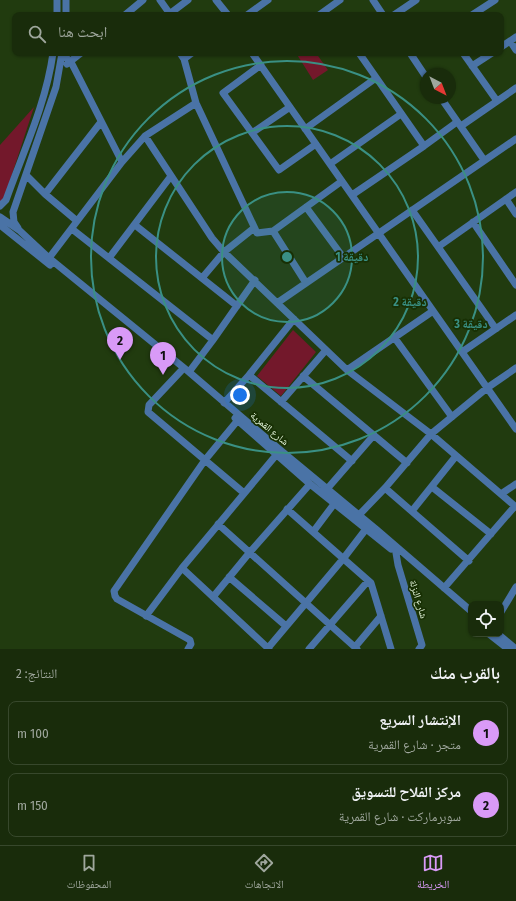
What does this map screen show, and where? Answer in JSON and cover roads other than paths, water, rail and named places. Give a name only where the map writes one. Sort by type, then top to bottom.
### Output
[{"type":"street","points":[[57,0],[57,12]]},
{"type":"street","points":[[66,0],[66,12]]},
{"type":"street","points":[[129,12],[143,0]]},
{"type":"street","points":[[160,0],[168,12]]},
{"type":"street","points":[[172,12],[188,0]]},
{"type":"street","points":[[216,0],[226,12]]},
{"type":"street","points":[[251,12],[268,0]]},
{"type":"street","points":[[330,12],[340,0]]},
{"type":"street","points":[[373,0],[381,12]]},
{"type":"street","points":[[398,12],[416,0]]},
{"type":"street","points":[[479,0],[484,7]]},
{"type":"street","points":[[476,12],[495,0]]},
{"type":"street","points":[[504,45],[513,39],[516,50]]},
{"type":"street","points":[[0,206],[6,200],[44,98],[53,56]]},
{"type":"street","points":[[19,230],[14,222],[13,212],[56,87],[62,56]]},
{"type":"street","points":[[65,56],[71,62],[122,162]]},
{"type":"street","points":[[60,70],[78,56]]},
{"type":"street","points":[[182,56],[196,103],[257,233],[273,231],[342,181]]},
{"type":"street","points":[[255,56],[516,429]]},
{"type":"street","points":[[361,56],[424,146]]},
{"type":"street","points":[[412,56],[420,68]]},
{"type":"street","points":[[465,56],[497,102]]},
{"type":"street","points":[[472,66],[487,56]]},
{"type":"street","points":[[261,65],[223,93],[279,170],[316,144]]},
{"type":"street","points":[[305,129],[376,78]]},
{"type":"street","points":[[352,195],[424,146],[497,102],[516,88]]},
{"type":"street","points":[[49,258],[122,162],[145,136],[196,103]]},
{"type":"street","points":[[445,104],[484,160]]},
{"type":"street","points":[[252,133],[290,108]]},
{"type":"street","points":[[330,164],[401,114]]},
{"type":"street","points":[[45,194],[101,122]]},
{"type":"street","points":[[145,136],[208,232],[224,252],[255,280],[347,370],[431,434],[516,507],[444,588]]},
{"type":"street","points":[[277,303],[484,160],[515,141]]},
{"type":"street","points":[[26,175],[45,194],[77,221]]},
{"type":"street","points":[[109,258],[171,176]]},
{"type":"street","points":[[438,247],[516,192]]},
{"type":"street","points":[[506,199],[516,214]]},
{"type":"street","points":[[306,207],[343,257]]},
{"type":"street","points":[[412,210],[496,329]]},
{"type":"street","name":"شارع القمرية","points":[[0,217],[19,230],[49,258],[189,372],[468,608]]},
{"type":"street","points":[[473,222],[516,285]]},
{"type":"street","points":[[0,225],[181,371],[310,484],[442,590],[468,614]]},
{"type":"street","points":[[134,225],[237,306]]},
{"type":"street","points":[[202,278],[224,252],[254,228]]},
{"type":"street","points":[[72,229],[213,340]]},
{"type":"street","points":[[273,231],[306,283]]},
{"type":"street","points":[[189,372],[255,280]]},
{"type":"street","points":[[347,370],[433,311]]},
{"type":"street","points":[[462,352],[516,315]]},
{"type":"street","points":[[224,403],[249,375],[294,319]]},
{"type":"street","points":[[394,337],[452,417]]},
{"type":"street","points":[[281,402],[326,350]]},
{"type":"street","points":[[359,515],[385,488],[431,434],[487,388],[516,368]]},
{"type":"street","points":[[181,371],[149,405],[147,408],[148,412],[244,493]]},
{"type":"street","points":[[249,375],[352,461]]},
{"type":"street","points":[[303,376],[406,462]]},
{"type":"street","points":[[188,649],[191,644],[190,640],[117,599],[114,591],[205,460],[238,420]]},
{"type":"street","points":[[327,489],[374,435]]},
{"type":"street","points":[[146,616],[182,568],[277,454]]},
{"type":"street","points":[[412,511],[456,456]]},
{"type":"street","points":[[213,597],[250,552],[310,484]]},
{"type":"street","points":[[501,494],[516,484]]},
{"type":"street","points":[[432,487],[491,534]]},
{"type":"street","points":[[385,488],[469,561]]},
{"type":"street","points":[[313,532],[334,504]]},
{"type":"street","points":[[287,509],[371,583],[391,649]]},
{"type":"street","points":[[218,524],[356,648],[381,616]]},
{"type":"street","points":[[182,568],[266,648],[343,559],[366,529]]},
{"type":"street","name":"شارع النزلة","points":[[396,553],[398,566],[422,645],[421,648]]},
{"type":"street","points":[[229,578],[286,626]]},
{"type":"street","points":[[312,648],[330,624],[368,581]]},
{"type":"street","points":[[504,607],[516,587]]},
{"type":"street","points":[[493,637],[508,649]]},
{"type":"street","points":[[502,637],[516,649]]},
{"type":"place","name":"مركز الفلاح للتسويق","points":[[120,360]]},
{"type":"place","name":"الإنتشار السريع","points":[[163,375]]}]
